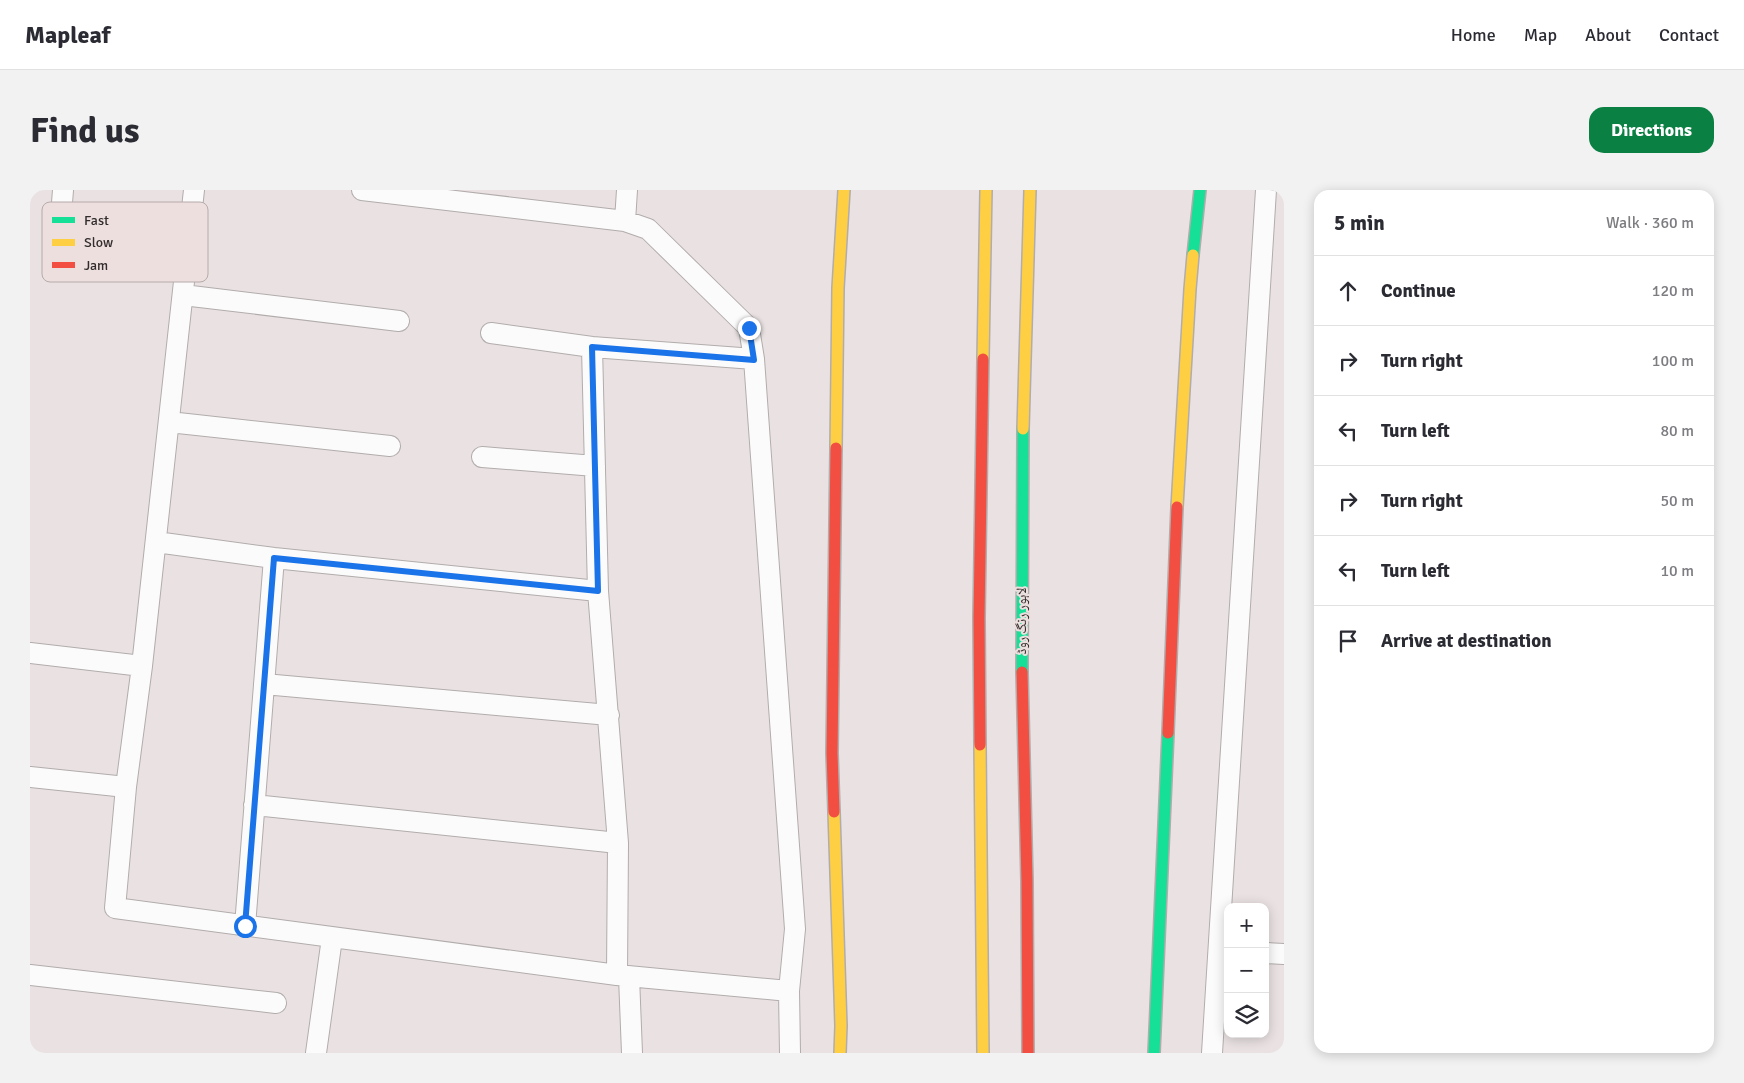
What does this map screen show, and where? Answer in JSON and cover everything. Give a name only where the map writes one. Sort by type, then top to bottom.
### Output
[{"type":"main road","points":[[840,1053],[841,1026],[832,753],[838,288],[844,190]]},
{"type":"main road","points":[[983,1053],[980,618],[986,190]]},
{"type":"main road","name":"لاہور رنگ روڈ","points":[[1028,1053],[1027,881],[1021,636],[1024,388],[1030,190]]},
{"type":"main road","points":[[1154,1053],[1180,448],[1190,289],[1200,190]]},
{"type":"street","points":[[362,190],[625,221],[648,229],[749,328],[754,360],[795,929],[789,991],[790,1053]]},
{"type":"street","points":[[625,221],[626,190]]},
{"type":"street","points":[[1212,1053],[1223,951],[1266,190]]},
{"type":"street","points":[[184,282],[142,666],[126,788],[115,908],[623,976],[789,991]]},
{"type":"street","points":[[183,296],[399,321]]},
{"type":"street","points":[[490,333],[592,347],[754,360]]},
{"type":"street","points":[[592,347],[598,591],[618,843],[623,976],[632,1053]]},
{"type":"street","points":[[169,422],[390,446]]},
{"type":"street","points":[[482,457],[595,466]]},
{"type":"street","points":[[156,542],[274,558],[598,591]]},
{"type":"street","points":[[245,926],[274,558]]},
{"type":"street","points":[[30,653],[142,666]]},
{"type":"street","points":[[264,684],[609,715]]},
{"type":"street","points":[[30,777],[126,788]]},
{"type":"street","points":[[254,806],[618,843]]},
{"type":"street","points":[[316,1053],[332,938]]},
{"type":"street","points":[[1269,953],[1284,954]]},
{"type":"street","points":[[30,975],[276,1003]]},
{"type":"traffic: fast","points":[[1193,255],[1200,190]]},
{"type":"traffic: fast","points":[[1022,672],[1023,429]]},
{"type":"traffic: fast","points":[[1154,1053],[1168,733]]},
{"type":"traffic: slow","points":[[836,448],[838,288],[844,190]]},
{"type":"traffic: slow","points":[[983,359],[986,190]]},
{"type":"traffic: slow","points":[[1023,429],[1030,190]]},
{"type":"traffic: slow","points":[[1177,507],[1193,255]]},
{"type":"traffic: slow","points":[[980,745],[983,1053]]},
{"type":"traffic: slow","points":[[834,812],[841,1026],[840,1053]]},
{"type":"traffic: jam","points":[[980,745],[979,618],[983,359]]},
{"type":"traffic: jam","points":[[834,812],[832,753],[836,448]]},
{"type":"traffic: jam","points":[[1168,733],[1177,507]]},
{"type":"traffic: jam","points":[[1022,672],[1027,881],[1028,1053]]},
{"type":"route","points":[[245,926],[274,558],[598,591],[592,347],[754,360],[749,328]]}]
